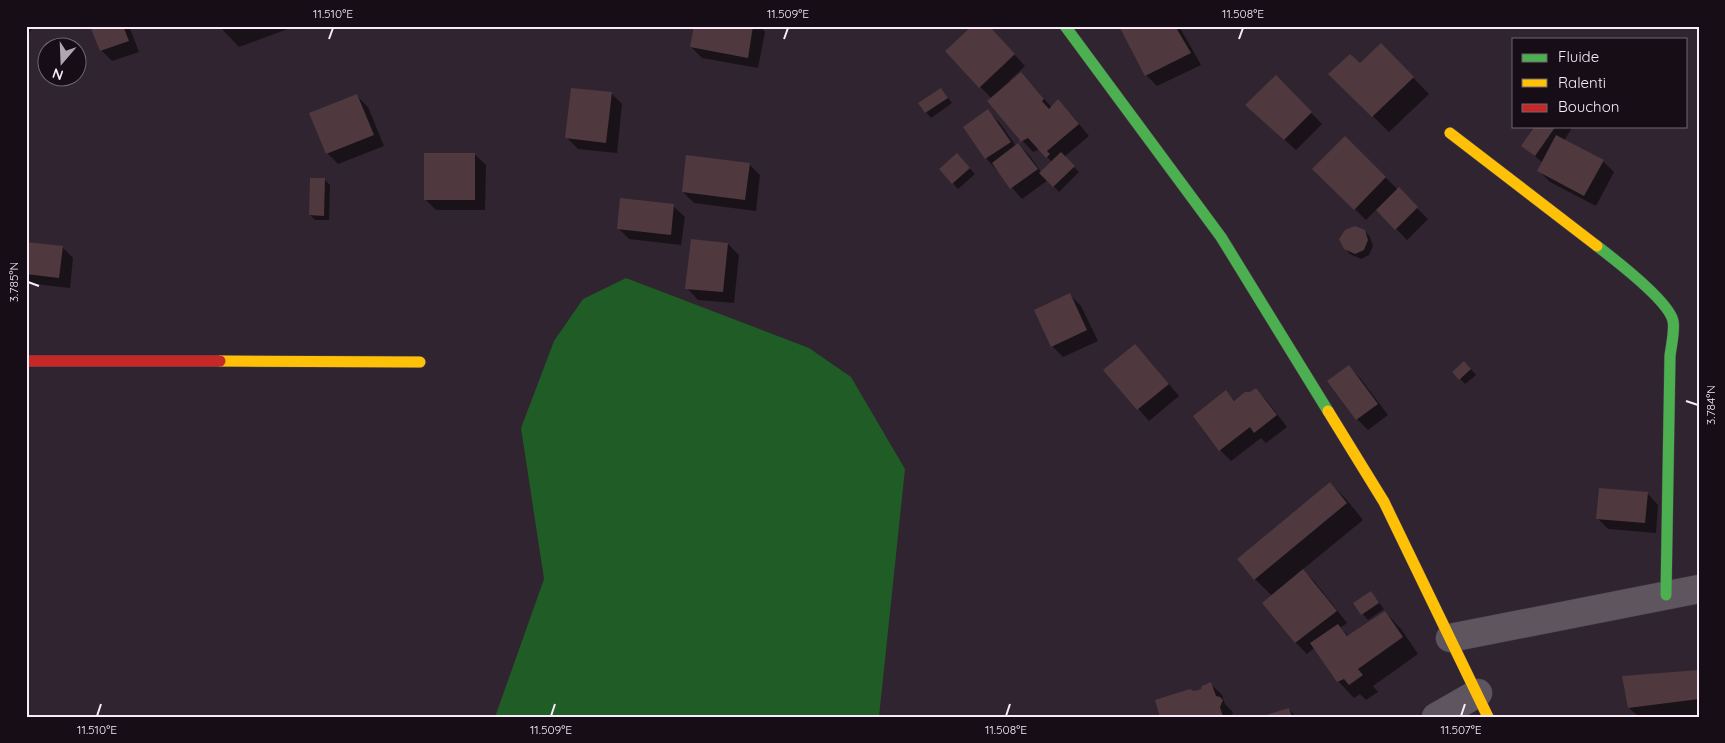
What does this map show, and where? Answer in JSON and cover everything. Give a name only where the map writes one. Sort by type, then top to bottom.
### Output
[{"type":"street","points":[[1065,26],[1221,237],[1384,502],[1483,705],[1436,717]]},
{"type":"street","points":[[1450,133],[1625,268],[1660,301],[1673,321],[1670,366],[1666,595]]},
{"type":"street","points":[[26,361],[420,362]]},
{"type":"street","points":[[1450,638],[1699,589]]},
{"type":"green space","points":[[626,278],[809,348],[851,377],[905,469],[879,717],[495,717],[544,579],[521,428],[554,341],[583,299]]},
{"type":"building","points":[[90,26],[123,26],[129,41],[100,51]]},
{"type":"building","points":[[694,26],[753,26],[748,58],[690,47]]},
{"type":"building","points":[[972,26],[989,26],[1015,54],[979,88],[945,51]]},
{"type":"building","points":[[1124,26],[1175,26],[1191,53],[1145,76],[1120,28]]},
{"type":"building","points":[[1381,43],[1414,77],[1372,117],[1328,74],[1350,54],[1360,63]]},
{"type":"building","points":[[1021,72],[1044,99],[1042,101],[1049,109],[1058,99],[1079,124],[1047,151],[1050,154],[1046,158],[1028,138],[1018,143],[1020,140],[987,101]]},
{"type":"building","points":[[1276,75],[1312,112],[1284,140],[1245,105]]},
{"type":"building","points":[[571,88],[612,92],[606,143],[565,138]]},
{"type":"building","points":[[941,88],[948,98],[925,113],[918,103]]},
{"type":"building","points":[[357,94],[374,135],[326,154],[309,113]]},
{"type":"building","points":[[988,109],[1011,142],[985,159],[963,127]]},
{"type":"building","points":[[1534,128],[1555,128],[1535,156],[1521,146]]},
{"type":"building","points":[[1556,135],[1604,160],[1584,196],[1537,171]]},
{"type":"building","points":[[1345,136],[1386,177],[1354,210],[1312,169]]},
{"type":"building","points":[[1018,143],[1038,169],[1010,189],[992,163]]},
{"type":"building","points":[[1061,152],[1075,166],[1053,187],[1039,173]]},
{"type":"building","points":[[424,153],[475,153],[475,200],[424,200]]},
{"type":"building","points":[[957,153],[970,168],[952,184],[939,169]]},
{"type":"building","points":[[686,155],[750,163],[745,200],[682,192]]},
{"type":"building","points":[[310,178],[325,178],[324,216],[309,215]]},
{"type":"building","points":[[1399,187],[1418,207],[1395,230],[1376,210]]},
{"type":"building","points":[[620,198],[674,204],[671,235],[617,229]]},
{"type":"building","points":[[1355,226],[1365,230],[1368,240],[1364,250],[1355,254],[1344,249],[1339,239],[1345,230]]},
{"type":"building","points":[[691,239],[728,243],[723,292],[685,289]]},
{"type":"building","points":[[26,242],[63,246],[59,278],[26,274]]},
{"type":"building","points":[[1070,293],[1087,330],[1051,347],[1034,310]]},
{"type":"building","points":[[1135,344],[1169,384],[1137,410],[1103,370]]},
{"type":"building","points":[[1464,361],[1471,369],[1459,380],[1452,372]]},
{"type":"building","points":[[1349,365],[1378,404],[1356,420],[1327,381]]},
{"type":"building","points":[[1256,388],[1277,415],[1254,433],[1250,427],[1219,451],[1193,416],[1226,390],[1234,401],[1245,392],[1250,392]]},
{"type":"building","points":[[1330,482],[1347,503],[1254,580],[1237,559]]},
{"type":"building","points":[[1599,488],[1648,492],[1645,523],[1596,519]]},
{"type":"building","points":[[1303,569],[1337,611],[1295,643],[1262,603]]},
{"type":"building","points":[[1371,591],[1379,603],[1361,615],[1353,603]]},
{"type":"building","points":[[1385,611],[1403,637],[1358,669],[1363,675],[1349,685],[1344,679],[1337,682],[1310,643],[1338,624],[1347,636]]},
{"type":"building","points":[[1699,670],[1699,699],[1628,708],[1622,676]]},
{"type":"building","points":[[1211,682],[1216,696],[1223,700],[1220,707],[1223,717],[1160,717],[1155,700],[1190,689],[1194,691],[1201,689],[1202,686]]},
{"type":"building","points":[[1289,708],[1292,717],[1263,717],[1263,716]]},
{"type":"traffic: fast","points":[[1065,26],[1221,237],[1328,411]]},
{"type":"traffic: fast","points":[[1597,246],[1652,292],[1662,303],[1673,321],[1670,356],[1666,595]]},
{"type":"traffic: slow","points":[[1450,133],[1597,246]]},
{"type":"traffic: slow","points":[[220,361],[420,362]]},
{"type":"traffic: slow","points":[[1328,411],[1384,502],[1488,717]]},
{"type":"traffic: jam","points":[[26,361],[220,361]]}]
